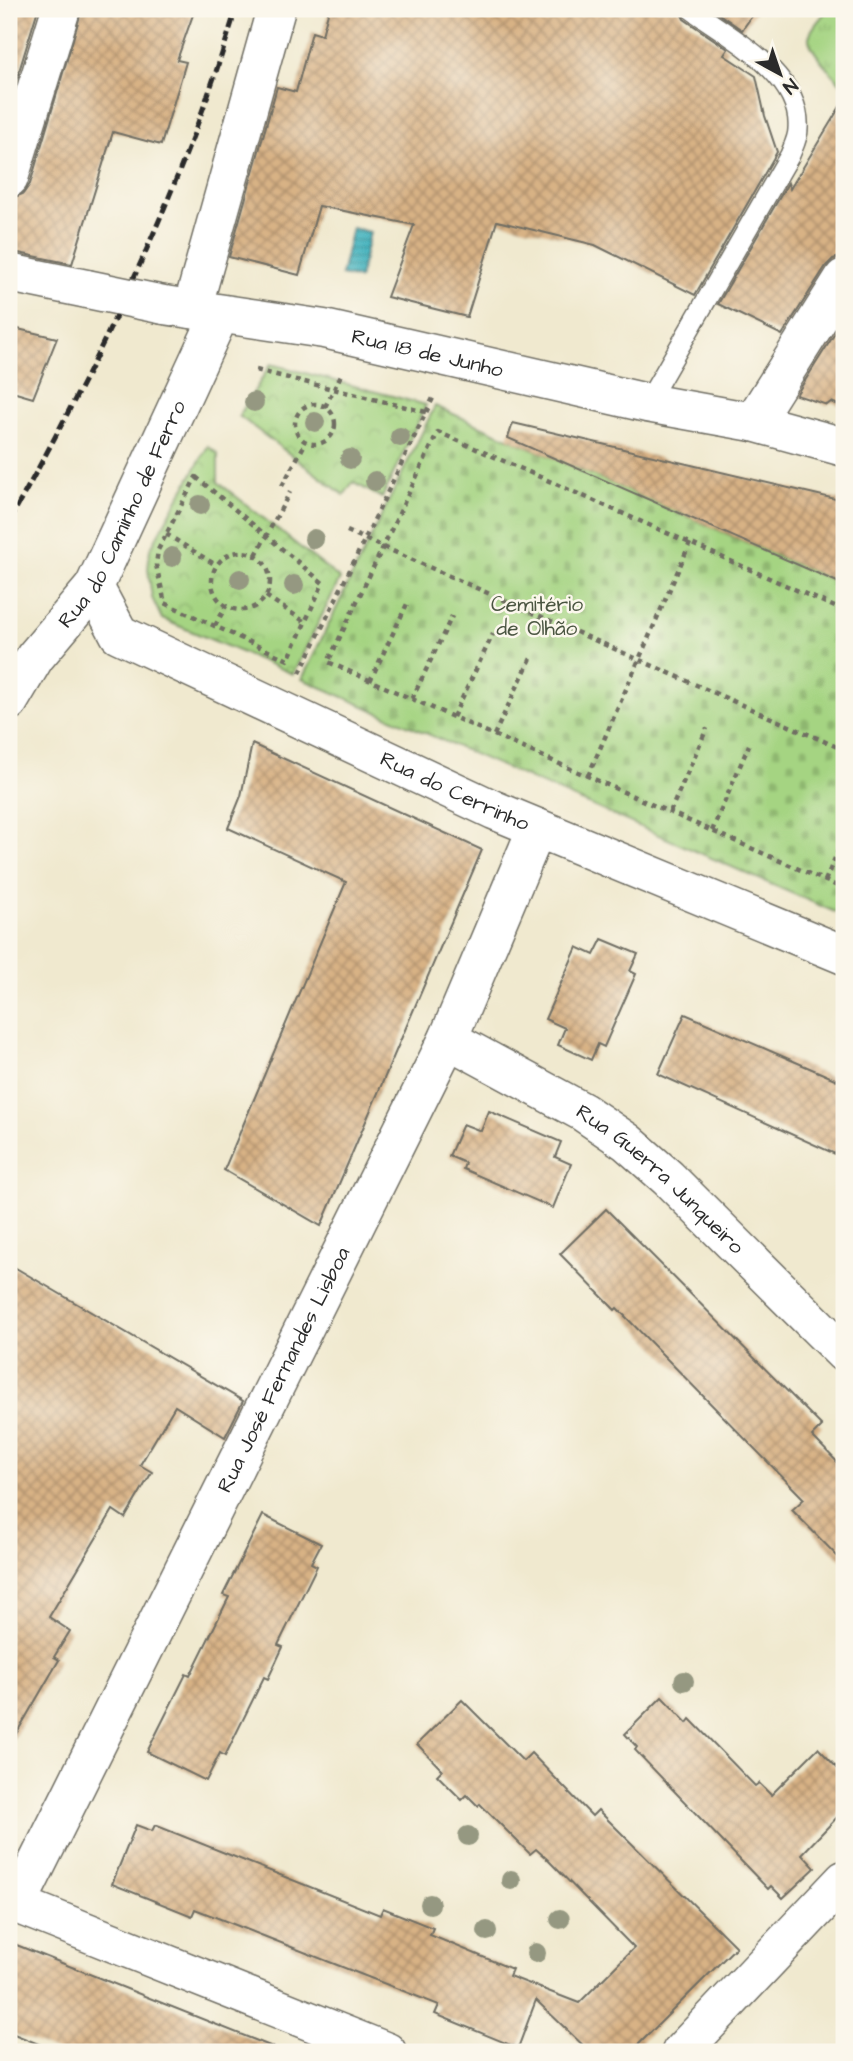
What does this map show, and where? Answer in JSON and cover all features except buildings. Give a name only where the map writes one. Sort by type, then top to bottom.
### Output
[{"type":"street","points":[[9,178],[61,9]]},
{"type":"street","name":"Rua do Caminho de Ferro","points":[[9,701],[36,657],[94,587],[192,310],[276,9]]},
{"type":"street","name":"Rua 18 de Junho","points":[[9,272],[192,310],[324,329],[647,403],[752,422],[844,447]]},
{"type":"street","points":[[752,422],[844,278]]},
{"type":"street","name":"Rua do Cerrinho","points":[[94,587],[119,634],[537,828],[844,955]]},
{"type":"street","name":"Rua José Fernandes Lisboa","points":[[13,1903],[449,1039],[537,828]]},
{"type":"street","name":"Rua Guerra Junqueiro","points":[[449,1039],[583,1112],[627,1142],[668,1178],[844,1353]]},
{"type":"street","points":[[681,2052],[844,1881]]},
{"type":"street","points":[[13,1903],[387,2052]]},
{"type":"lane","points":[[647,403],[790,155],[799,131],[796,108],[786,85],[767,63],[691,9]]},
{"type":"path","points":[[256,370],[426,412]]},
{"type":"path","points":[[325,407],[344,370]]},
{"type":"path","points":[[300,673],[434,396]]},
{"type":"path","points":[[307,406],[325,407],[334,417],[335,431],[320,444],[306,442],[297,434],[297,415],[307,406]]},
{"type":"path","points":[[844,611],[438,432],[328,662],[844,889]]},
{"type":"path","points":[[282,486],[306,442]]},
{"type":"path","points":[[196,477],[323,583],[288,660],[165,603],[156,565],[158,550],[166,534],[196,477]]},
{"type":"path","points":[[256,555],[290,492]]},
{"type":"path","points":[[347,531],[844,750]]},
{"type":"path","points":[[166,534],[216,565]]},
{"type":"path","points":[[588,776],[690,543]]},
{"type":"path","points":[[238,552],[256,555],[268,569],[270,578],[266,596],[260,603],[244,610],[226,606],[219,600],[212,583],[212,573],[216,565],[230,554],[238,552]]},
{"type":"path","points":[[266,596],[305,622]]},
{"type":"path","points":[[370,681],[407,604]]},
{"type":"path","points":[[215,626],[226,606]]},
{"type":"path","points":[[412,699],[452,616]]},
{"type":"path","points":[[453,717],[493,634]]},
{"type":"path","points":[[494,735],[532,656]]},
{"type":"path","points":[[670,812],[707,728]]},
{"type":"path","points":[[712,831],[749,745]]},
{"type":"path","points":[[825,881],[844,837]]},
{"type":"green space","points":[[828,9],[844,9],[844,87],[823,63],[810,42],[812,30]]},
{"type":"green space","points":[[271,364],[426,405],[382,498],[353,482],[344,495],[239,416]]},
{"type":"green space","name":"Cemitério de Olhão","points":[[435,406],[844,585],[844,916],[302,679]]},
{"type":"green space","points":[[208,446],[218,454],[218,482],[340,579],[293,674],[162,619],[152,598],[148,569],[150,549]]},
{"type":"water","points":[[352,228],[370,232],[359,279],[341,275]]},
{"type":"railway","points":[[9,521],[76,398],[137,271],[191,142],[236,9]]}]
